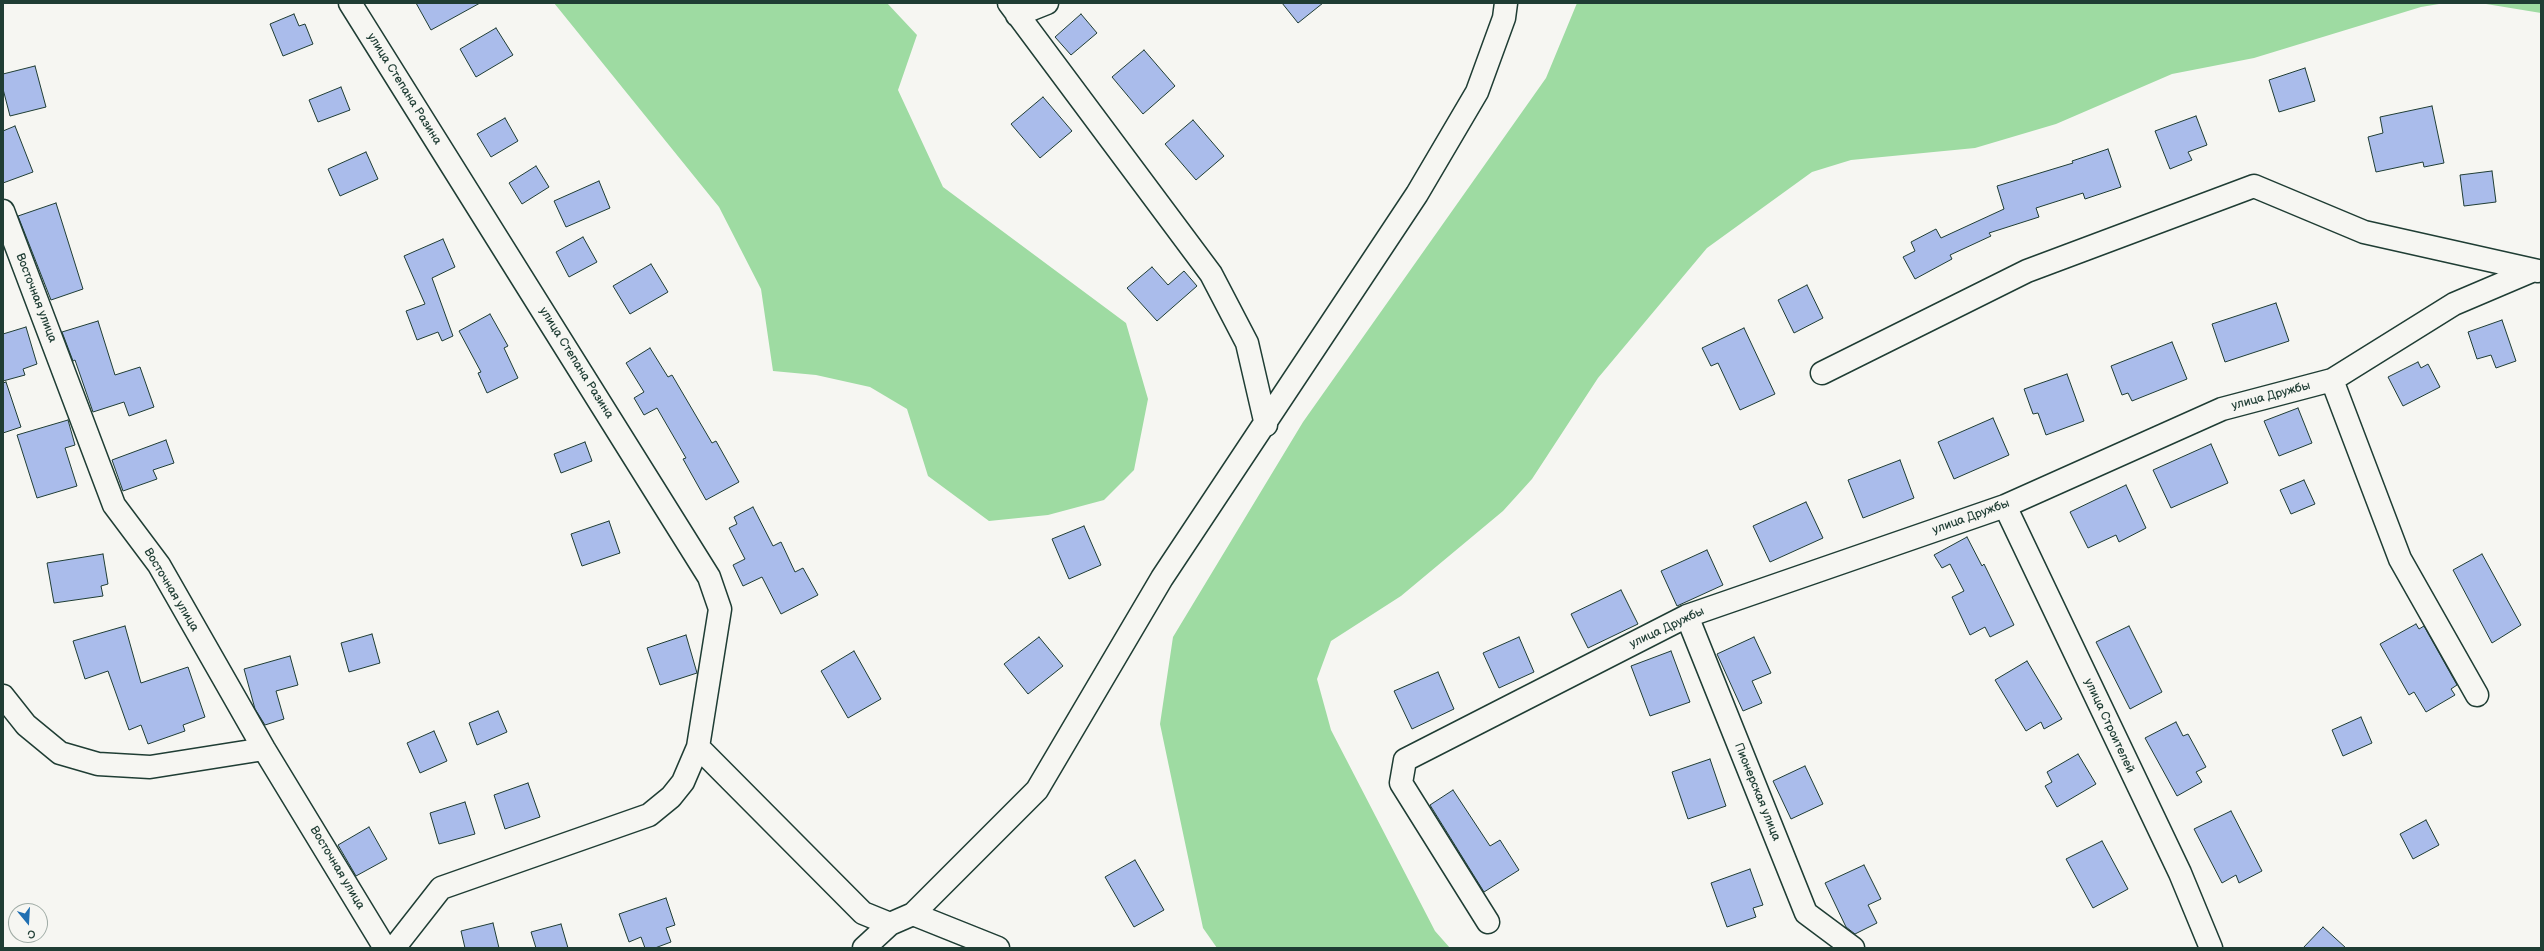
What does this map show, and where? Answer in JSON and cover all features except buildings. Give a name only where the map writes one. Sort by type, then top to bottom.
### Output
[{"type":"street","name":"улица Степана Разина","points":[[350,3],[710,577],[720,609],[698,747],[683,782],[671,797],[649,815],[441,888],[394,948]]},
{"type":"street","points":[[1047,3],[1013,9],[1211,274],[1247,342],[1266,425]]},
{"type":"street","points":[[864,948],[890,924],[913,914],[1036,790],[1162,578],[1266,425],[1417,194],[1477,92],[1504,18],[1506,3]]},
{"type":"street","points":[[1822,373],[2027,271],[2254,186],[2364,232],[2537,271]]},
{"type":"street","name":"Восточная улица","points":[[3,211],[114,505],[159,565],[264,749],[385,948]]},
{"type":"street","name":"улица Дружбы","points":[[1488,922],[1401,783],[1405,760],[1687,616],[2005,506],[2222,409],[2332,380],[2454,304],[2537,271]]},
{"type":"street","points":[[2332,380],[2400,559],[2477,695]]},
{"type":"street","name":"улица Строителей","points":[[2005,506],[2180,873],[2211,948]]},
{"type":"street","name":"Пионерская улица","points":[[1687,616],[1806,913],[1853,948]]},
{"type":"street","points":[[3,696],[26,726],[60,753],[98,764],[150,767],[264,749]]},
{"type":"street","points":[[698,747],[863,913],[890,924]]},
{"type":"street","points":[[913,914],[998,948]]},
{"type":"green space","points":[[554,3],[887,3],[917,35],[898,90],[943,187],[1126,323],[1148,399],[1134,470],[1104,500],[1048,515],[989,521],[928,476],[907,409],[870,387],[816,375],[773,371],[761,289],[719,207]]},
{"type":"green space","points":[[1577,3],[2445,3],[2421,7],[2254,58],[2172,74],[2056,124],[1975,148],[1851,160],[1812,172],[1707,248],[1598,378],[1532,479],[1503,511],[1401,596],[1331,641],[1317,679],[1331,730],[1435,931],[1450,948],[1217,948],[1203,928],[1160,724],[1173,637],[1303,422],[1546,78]]},
{"type":"green space","points":[[2480,3],[2541,3],[2541,13]]}]
